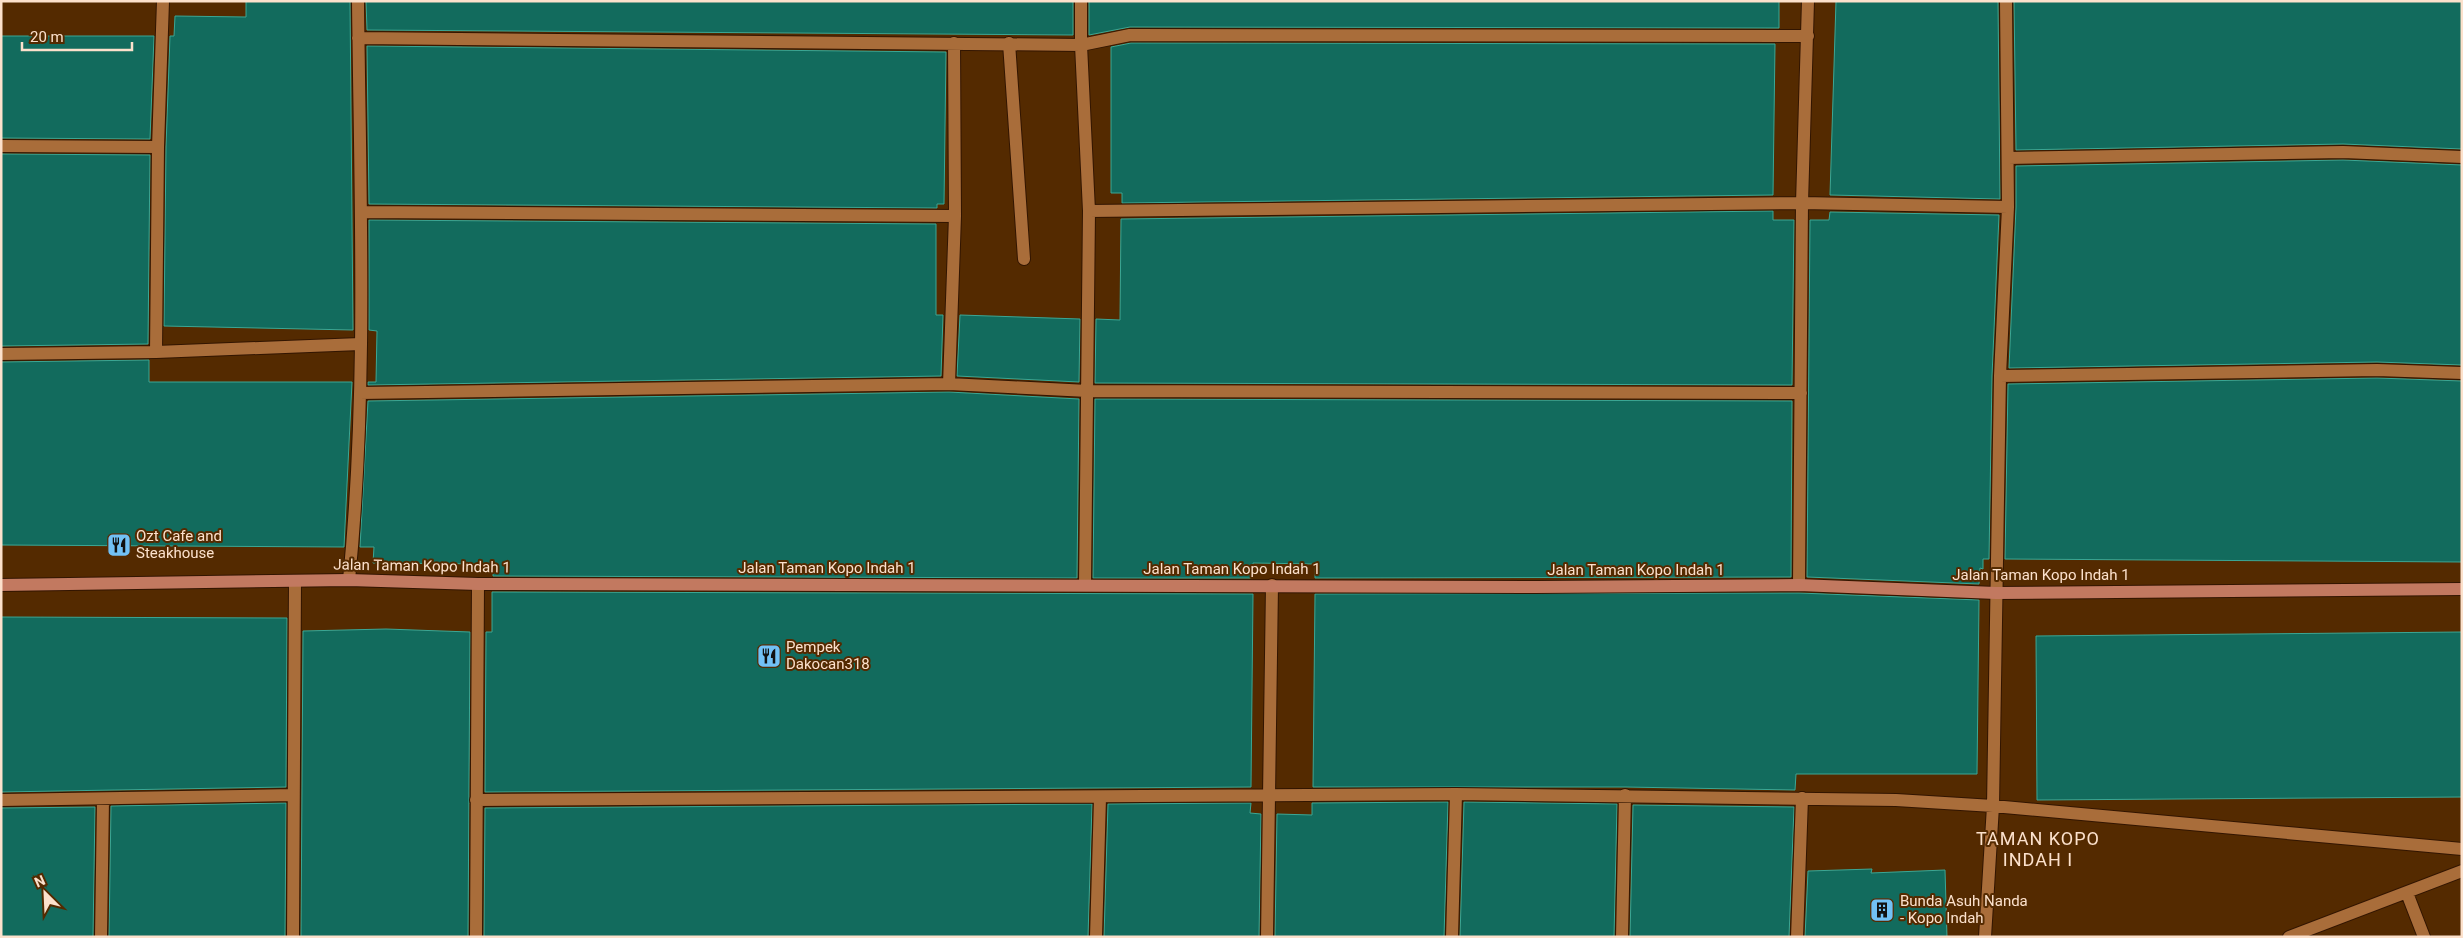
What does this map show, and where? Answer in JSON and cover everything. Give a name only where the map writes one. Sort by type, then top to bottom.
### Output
[{"type":"main road","name":"Jalan Taman Kopo Indah 1","points":[[1,585],[349,580],[478,584],[1545,587],[1799,585],[1996,593],[2462,589]]},
{"type":"street","points":[[156,352],[158,147],[163,1]]},
{"type":"street","points":[[349,580],[360,393],[361,212],[358,1]]},
{"type":"street","points":[[1081,1],[1081,45],[1089,211],[1085,585]]},
{"type":"street","points":[[1799,585],[1802,203],[1808,1]]},
{"type":"street","points":[[1985,937],[1992,806],[1996,593],[1998,574],[2000,376],[2008,207],[2006,1]]},
{"type":"street","points":[[358,38],[1081,45],[1130,35],[1808,36]]},
{"type":"street","points":[[949,384],[955,216],[954,43]]},
{"type":"street","points":[[1009,43],[1024,258]]},
{"type":"street","points":[[1,146],[158,147]]},
{"type":"street","points":[[2008,158],[2343,152],[2462,157]]},
{"type":"street","points":[[1089,211],[1802,203],[2008,207]]},
{"type":"street","points":[[361,212],[955,216]]},
{"type":"street","points":[[1,354],[156,352],[360,344]]},
{"type":"street","points":[[2000,376],[2377,370],[2462,372]]},
{"type":"street","points":[[360,393],[949,384],[1088,390],[1801,393]]},
{"type":"street","points":[[293,937],[295,582]]},
{"type":"street","points":[[476,937],[478,584]]},
{"type":"street","points":[[1267,937],[1272,585]]},
{"type":"street","points":[[476,800],[1100,798],[1456,794],[1896,800],[1992,806],[2462,849]]},
{"type":"street","points":[[1452,937],[1456,794]]},
{"type":"street","points":[[1,800],[103,800],[293,795]]},
{"type":"street","points":[[1622,937],[1625,795]]},
{"type":"street","points":[[1096,937],[1100,798]]},
{"type":"street","points":[[1797,937],[1802,798]]},
{"type":"street","points":[[101,937],[103,800]]},
{"type":"street","points":[[2289,937],[2407,894],[2462,871]]},
{"type":"street","points":[[2407,894],[2424,937]]},
{"type":"building","points":[[246,1],[350,1],[353,330],[164,326],[166,147],[170,36],[174,36],[175,16],[246,17]]},
{"type":"building","points":[[366,1],[1073,1],[1073,35],[367,30]]},
{"type":"building","points":[[1089,1],[1779,1],[1779,28],[1130,27],[1089,35]]},
{"type":"building","points":[[1836,1],[1998,1],[2000,199],[1830,195]]},
{"type":"building","points":[[2014,1],[2462,1],[2462,149],[2343,144],[2016,150]]},
{"type":"building","points":[[1,36],[154,36],[150,139],[1,138]]},
{"type":"building","points":[[1131,43],[1775,44],[1773,195],[1122,203],[1122,193],[1111,193],[1111,47]]},
{"type":"building","points":[[367,46],[946,52],[944,204],[937,204],[937,208],[369,204]]},
{"type":"building","points":[[1,154],[150,155],[148,344],[1,346]]},
{"type":"building","points":[[2343,160],[2462,165],[2462,365],[2377,362],[2009,368],[2016,166]]},
{"type":"building","points":[[1773,211],[1773,220],[1794,220],[1792,385],[1095,383],[1096,319],[1120,320],[1121,219]]},
{"type":"building","points":[[1830,212],[1999,215],[1992,376],[1989,559],[1983,559],[1983,569],[1980,568],[1979,584],[1807,577],[1810,220],[1829,220]]},
{"type":"building","points":[[369,220],[936,224],[936,315],[943,315],[941,376],[368,385],[368,382],[376,382],[377,331],[369,330]]},
{"type":"building","points":[[960,315],[1080,319],[1079,382],[957,376]]},
{"type":"building","points":[[149,360],[149,382],[352,382],[344,547],[1,545],[1,362]]},
{"type":"building","points":[[2377,378],[2462,381],[2462,562],[2005,559],[2008,384]]},
{"type":"building","points":[[949,392],[1079,399],[1077,578],[493,576],[493,564],[373,563],[374,547],[360,547],[368,401]]},
{"type":"building","points":[[1095,399],[1792,401],[1791,577],[1315,578],[1315,564],[1253,563],[1253,578],[1093,578]]},
{"type":"building","points":[[492,592],[1253,594],[1251,787],[485,792],[486,632],[492,632]]},
{"type":"building","points":[[1799,593],[1979,600],[1977,774],[1796,774],[1795,790],[1625,787],[1313,787],[1315,594]]},
{"type":"building","points":[[1,617],[287,618],[286,787],[1,792]]},
{"type":"building","points":[[386,629],[470,632],[468,937],[301,937],[303,631]]},
{"type":"building","points":[[2462,632],[2462,797],[2037,800],[2036,636]]},
{"type":"building","points":[[1448,802],[1444,937],[1275,937],[1277,814],[1312,815],[1312,803]]},
{"type":"building","points":[[1464,802],[1617,804],[1614,937],[1460,937]]},
{"type":"building","points":[[286,803],[285,937],[109,937],[111,806]]},
{"type":"building","points":[[1251,803],[1250,813],[1261,814],[1259,937],[1104,937],[1108,804]]},
{"type":"building","points":[[1092,804],[1088,937],[484,937],[485,808]]},
{"type":"building","points":[[1633,805],[1794,807],[1789,937],[1630,937]]},
{"type":"building","points":[[95,807],[93,937],[1,937],[1,808]]},
{"type":"building","name":"Bunda Asuh Nanda - Kopo Indah","points":[[1872,869],[1871,873],[1945,870],[1947,937],[1805,937],[1808,871]]},
{"type":"place","name":"Ozt Cafe and Steakhouse","points":[[119,545]]},
{"type":"place","name":"Pempek Dakocan318","points":[[769,656]]},
{"type":"place","name":"Bunda Asuh Nanda - Kopo Indah","points":[[1882,910]]},
{"type":"district","name":"TAMAN KOPO INDAH I","points":[[2038,850]]}]
